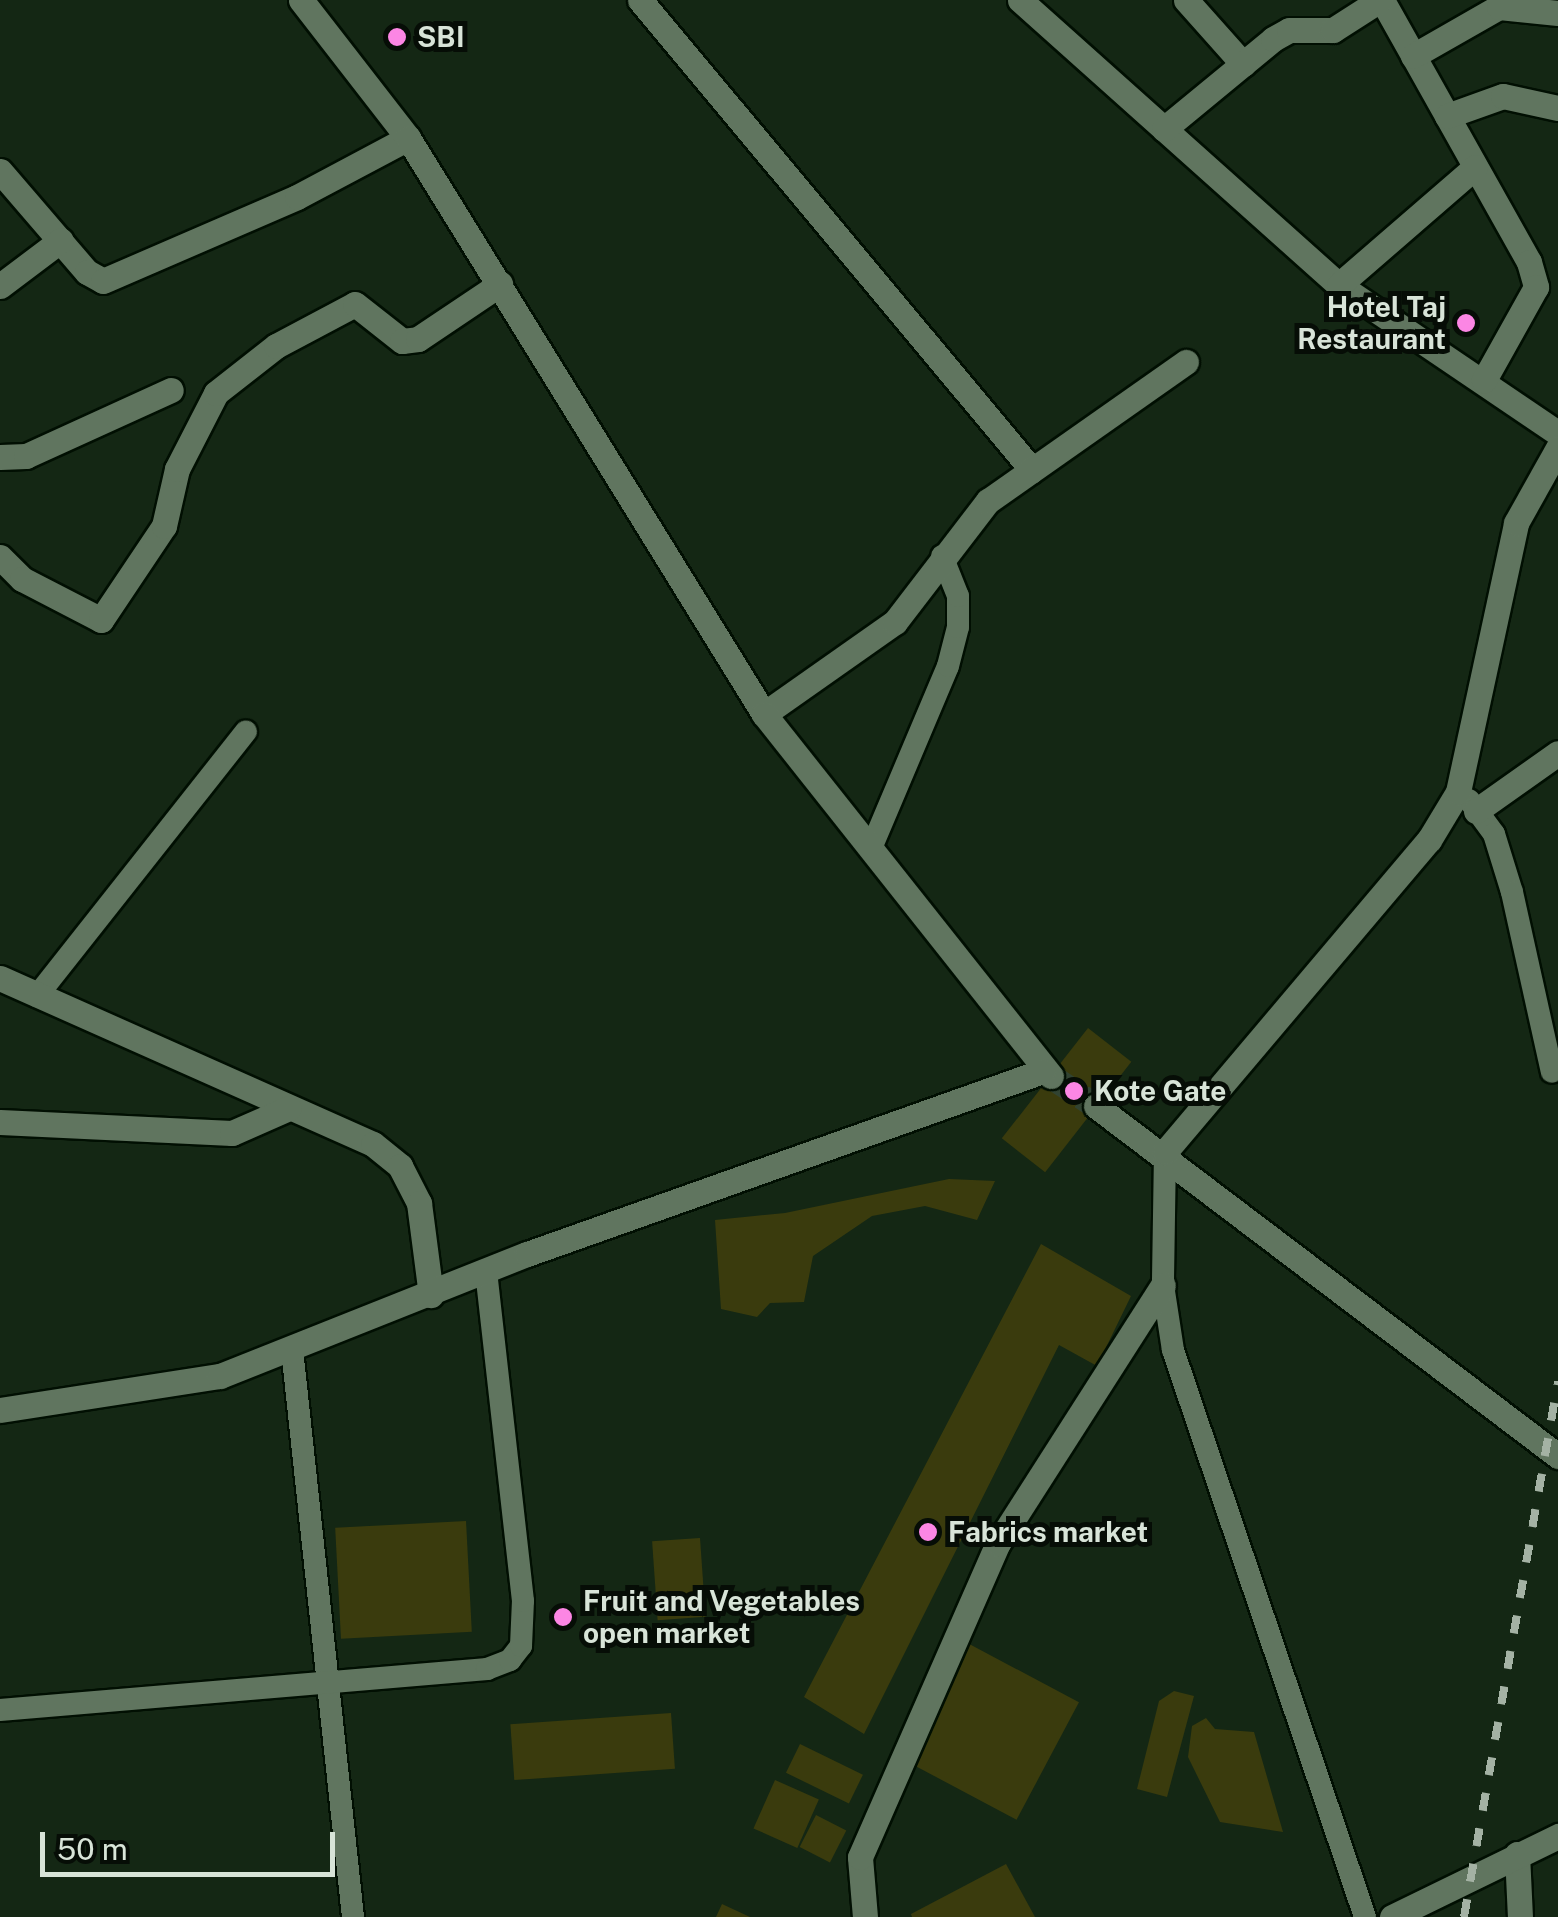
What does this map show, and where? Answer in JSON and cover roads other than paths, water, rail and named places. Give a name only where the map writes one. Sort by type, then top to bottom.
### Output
[{"type":"street","points":[[0,1410],[220,1376],[486,1272],[1047,1073],[872,846],[764,714],[408,138],[301,0]]},
{"type":"street","points":[[640,0],[1032,470]]},
{"type":"street","points":[[1020,0],[1340,284],[1558,432]]},
{"type":"street","points":[[1186,0],[1244,64]]},
{"type":"street","points":[[1164,129],[1289,30],[1333,30],[1381,0],[1475,167],[1536,287],[1526,315],[1484,380]]},
{"type":"street","points":[[1413,56],[1500,6],[1558,13]]},
{"type":"street","points":[[1446,116],[1503,96],[1558,108]]},
{"type":"street","points":[[0,172],[87,272],[117,279],[408,138]]},
{"type":"street","points":[[1340,284],[1475,167]]},
{"type":"street","points":[[0,286],[61,240]]},
{"type":"street","points":[[0,557],[22,579],[101,620],[164,526],[177,468],[216,392],[276,346],[356,304],[402,341],[418,339],[500,284]]},
{"type":"street","points":[[764,714],[895,622],[988,501],[1186,362]]},
{"type":"street","points":[[0,457],[26,456],[171,390]]},
{"type":"street","points":[[1467,802],[1516,523],[1558,448]]},
{"type":"street","points":[[1166,1152],[1429,840],[1467,802],[1558,752]]},
{"type":"street","points":[[0,978],[372,1144],[400,1166],[419,1204],[431,1295]]},
{"type":"street","points":[[1096,1106],[1166,1152],[1558,1456]]},
{"type":"street","points":[[0,1122],[232,1133],[289,1108]]},
{"type":"street","points":[[865,1917],[860,1857],[998,1543],[1162,1285]]},
{"type":"street","points":[[1392,1917],[1558,1836]]},
{"type":"street","points":[[1517,1854],[1520,1917]]},
{"type":"lane","points":[[872,846],[948,666],[958,627],[958,596],[942,556]]},
{"type":"lane","points":[[37,996],[246,732]]},
{"type":"lane","points":[[1467,802],[1494,834],[1512,892],[1552,1072]]},
{"type":"lane","points":[[1166,1152],[1162,1285],[1173,1350],[1365,1917]]},
{"type":"lane","points":[[0,1710],[487,1669],[510,1660],[521,1646],[523,1601],[486,1272]]},
{"type":"lane","points":[[292,1348],[304,1416],[325,1682],[353,1917]]},
{"type":"tunnel","points":[[1051,1076],[1096,1106]]},
{"type":"railway","points":[[1464,1917],[1558,1381]]},
{"type":"place","name":"SBI","points":[[397,37]]},
{"type":"place","name":"Hotel Taj Restaurant","points":[[1466,323]]},
{"type":"place","name":"Kote Gate","points":[[1074,1091]]},
{"type":"place","name":"Fabrics market","points":[[928,1532]]},
{"type":"place","name":"Fruit and Vegetables open market","points":[[563,1617]]}]
